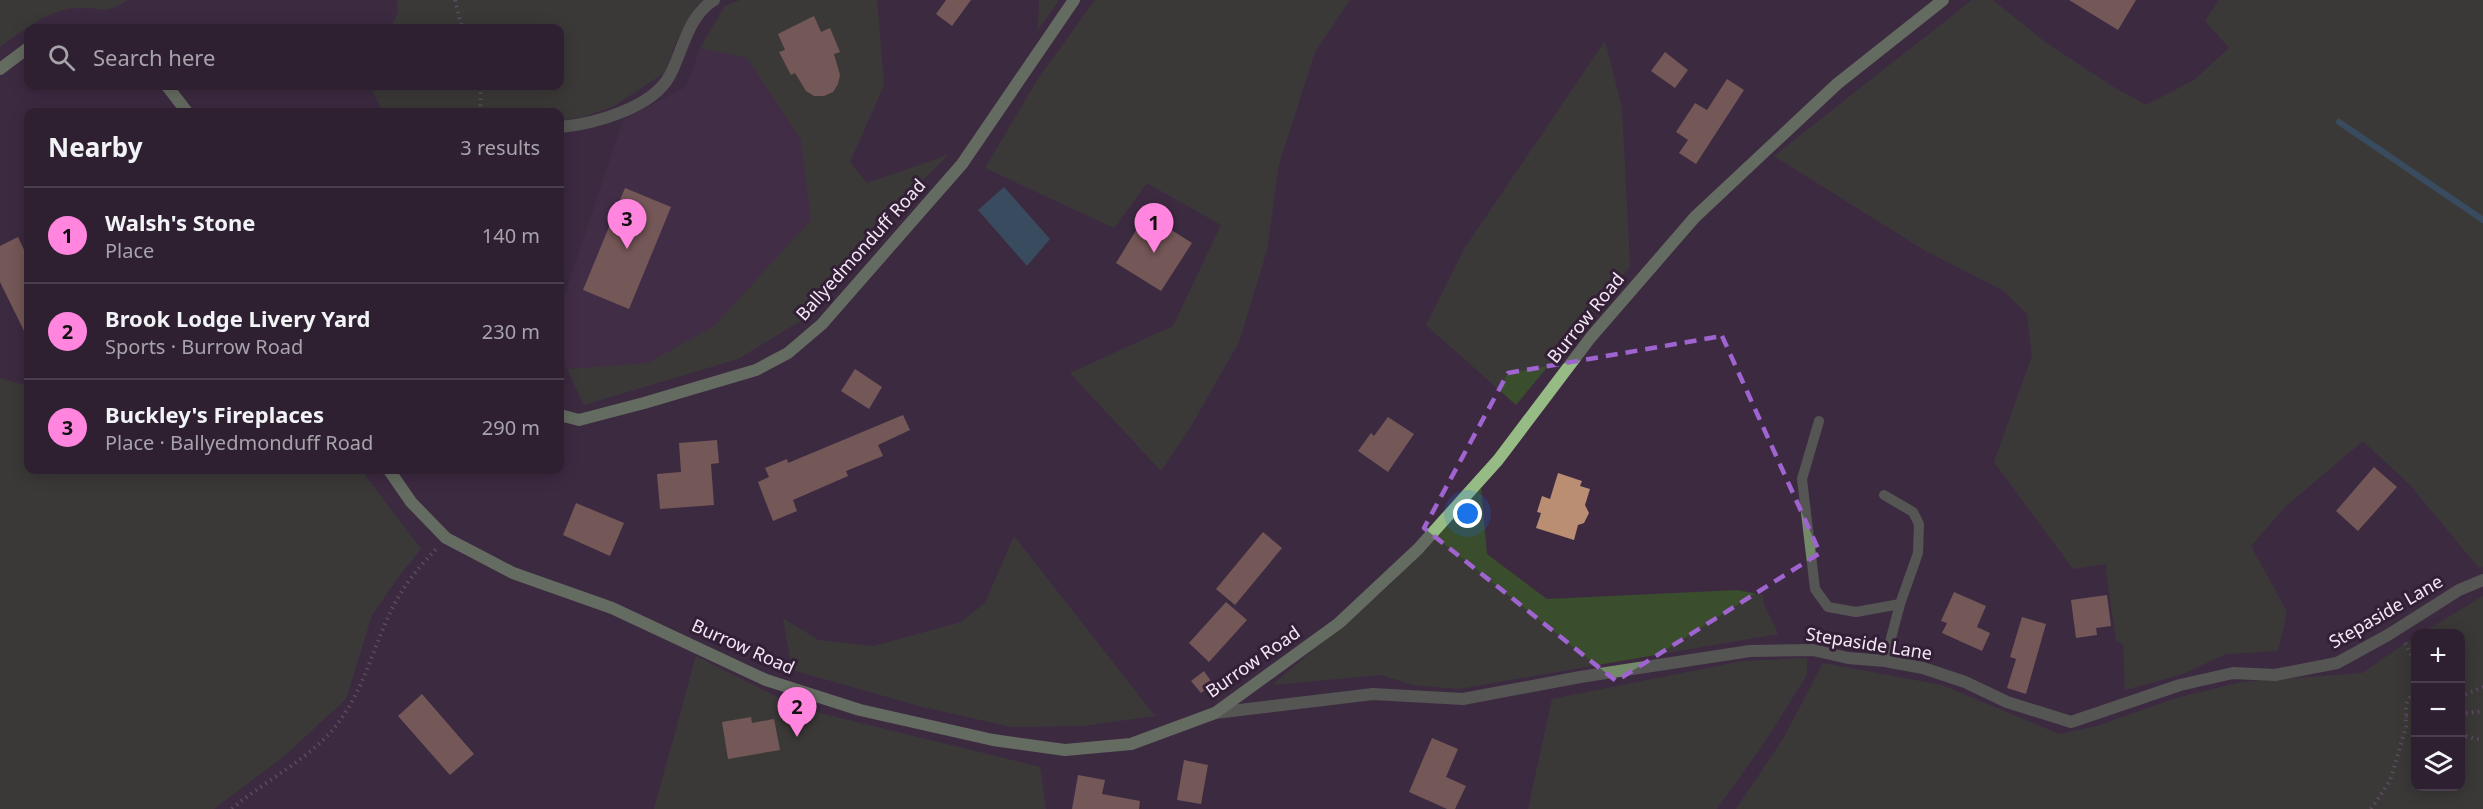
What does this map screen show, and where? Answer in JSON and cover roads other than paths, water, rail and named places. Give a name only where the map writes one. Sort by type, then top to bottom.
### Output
[{"type":"street","points":[[564,126],[602,118],[638,104],[658,92],[669,77],[698,14],[714,0]]},
{"type":"street","name":"Ballyedmonduff Road","points":[[564,416],[579,420],[654,401],[756,370],[788,353],[822,324],[962,165],[1074,0]]},
{"type":"street","name":"Burrow Road","points":[[392,474],[411,502],[446,537],[513,573],[612,608],[766,680],[860,710],[993,740],[1065,750],[1131,744],[1215,712],[1339,623],[1418,549],[1498,460],[1591,337],[1695,217],[1837,84],[1943,0]]},
{"type":"street","points":[[0,69],[24,51]]},
{"type":"street","points":[[169,90],[184,108]]},
{"type":"street","name":"Stepaside Lane","points":[[1215,712],[1373,694],[1463,699],[1580,677],[1750,651],[1813,650],[1848,658],[1885,661],[1923,668],[1965,682],[2007,702],[2072,722],[2180,685],[2232,673],[2275,675],[2337,663],[2459,590],[2483,580]]},
{"type":"lane","points":[[1819,421],[1802,479],[1815,589],[1828,607],[1856,612],[1900,604]]},
{"type":"lane","points":[[1884,495],[1913,512],[1919,524],[1918,553],[1900,604],[1885,661]]},
{"type":"water","points":[[1004,187],[1050,239],[1027,266],[978,210]]},
{"type":"waterway","points":[[2339,122],[2483,220]]},
{"type":"place","name":"Buckley's Fireplaces","points":[[627,249]]},
{"type":"place","name":"Walsh's Stone","points":[[1154,253]]},
{"type":"place","name":"Brook Lodge Livery Yard","points":[[797,737]]}]
